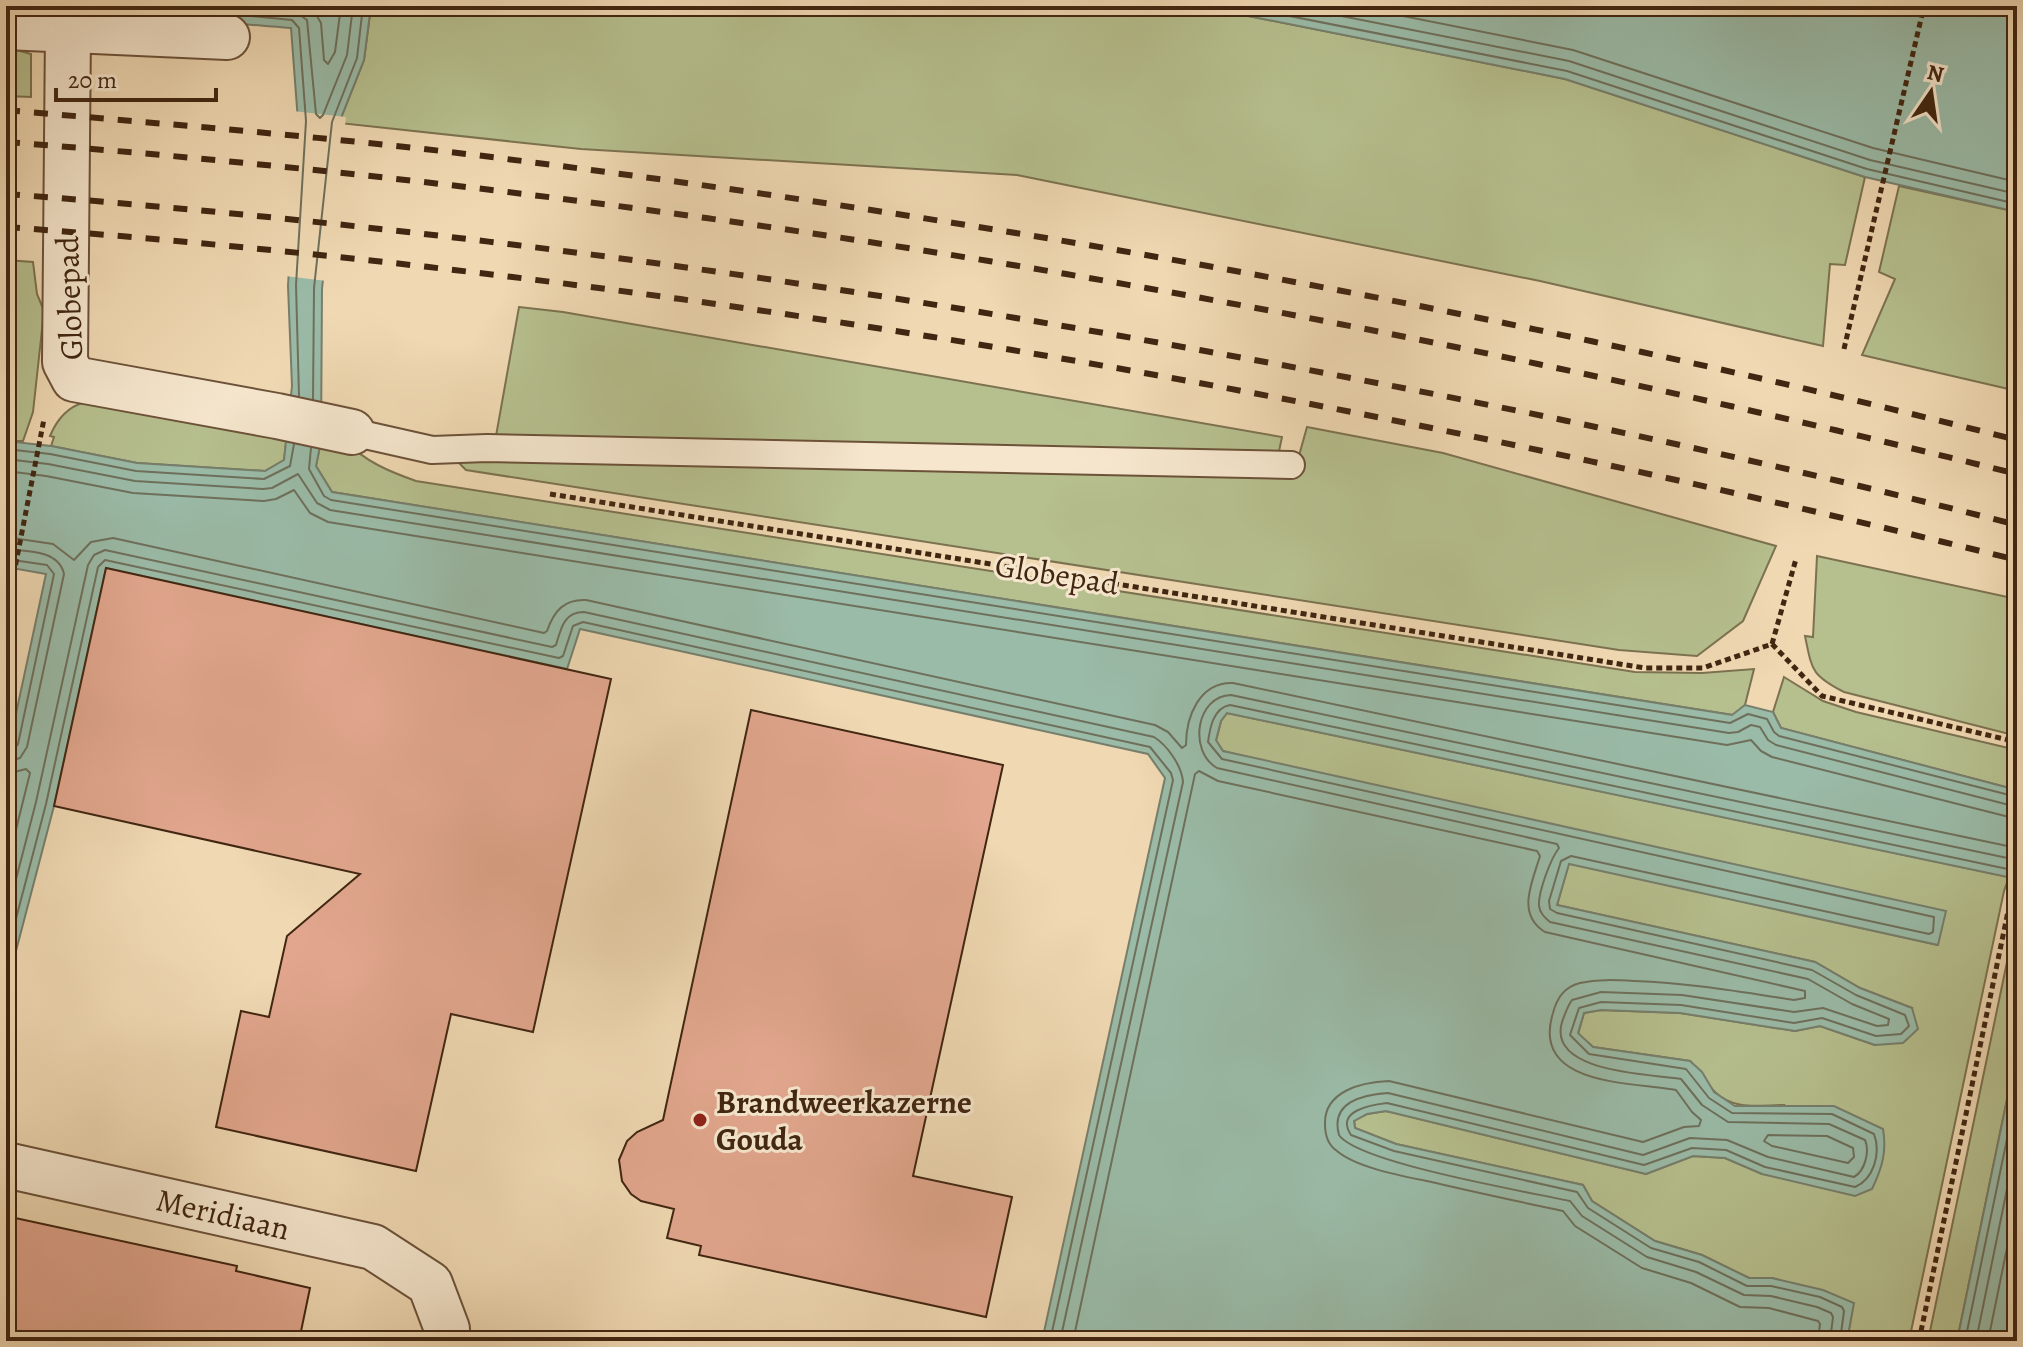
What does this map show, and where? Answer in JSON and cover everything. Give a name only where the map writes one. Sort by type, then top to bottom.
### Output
[{"type":"street","points":[[6,27],[68,18],[227,37]]},
{"type":"street","name":"Globepad","points":[[68,18],[65,362],[74,379],[343,430]]},
{"type":"street","name":"Meridiaan","points":[[6,1165],[373,1247],[430,1284],[447,1329],[445,1341]]},
{"type":"lane","name":"Globepad","points":[[343,430],[432,450],[503,448],[1291,465]]},
{"type":"path","points":[[1844,349],[1924,6]]},
{"type":"path","points":[[6,614],[41,436]]},
{"type":"path","name":"Globepad","points":[[549,493],[1645,668],[1703,668],[1772,644]]},
{"type":"path","points":[[1796,559],[1772,644],[1822,696],[2017,742]]},
{"type":"path","points":[[1919,1341],[2017,868]]},
{"type":"shaded area","points":[[371,6],[1198,6],[1565,79],[1865,177],[1845,265],[1830,264],[1823,346],[1540,281],[1017,175],[581,149],[339,123],[364,60]]},
{"type":"shaded area","points":[[6,47],[31,54],[31,97],[6,96]]},
{"type":"shaded area","points":[[1899,186],[2017,212],[2017,391],[1862,355],[1895,279],[1879,272]]},
{"type":"shaded area","points":[[6,260],[33,262],[37,294],[44,311],[33,412],[23,441],[6,441]]},
{"type":"shaded area","points":[[519,307],[563,312],[1282,437],[1278,456],[496,436]]},
{"type":"shaded area","points":[[85,402],[287,434],[284,460],[265,471],[137,463],[51,446],[54,437],[50,436],[59,419],[68,410]]},
{"type":"shaded area","points":[[1307,427],[1443,453],[1776,546],[1743,621],[1697,656],[1619,650],[466,470],[451,460],[1293,477]]},
{"type":"shaded area","points":[[344,440],[378,465],[416,481],[1635,672],[1702,673],[1754,669],[1745,705],[1733,715],[332,492],[316,466],[321,441]]},
{"type":"shaded area","points":[[1817,556],[2017,599],[2017,736],[1844,692],[1819,676],[1812,664],[1805,636],[1813,637]]},
{"type":"shaded area","points":[[1784,677],[1823,701],[1856,712],[2017,750],[2017,790],[1781,728],[1773,712]]},
{"type":"shaded area","points":[[1227,713],[2009,877],[1909,1341],[1847,1341],[1853,1303],[1772,1278],[1749,1278],[1702,1255],[1655,1241],[1592,1201],[1583,1185],[1396,1144],[1355,1128],[1354,1120],[1386,1111],[1646,1174],[1693,1156],[1725,1158],[1762,1174],[1784,1105],[1748,1106],[1730,1102],[1715,1092],[1690,1061],[1593,1047],[1578,1034],[1584,1013],[1601,1010],[1680,1013],[1795,1031],[1820,1026],[1875,1045],[1912,1008],[1860,988],[1815,962],[1557,905],[1569,863],[1938,945],[1223,751],[1216,741],[1221,721]]},
{"type":"shaded area","points":[[2017,914],[2017,1051],[1957,1341],[1928,1341]]},
{"type":"water","points":[[122,6],[371,6],[364,60],[339,123],[322,289],[321,441],[316,466],[332,492],[1732,715],[1745,705],[1773,712],[1781,728],[2017,790],[2017,879],[1227,713],[1221,721],[1216,740],[1223,751],[1946,911],[1938,945],[1569,864],[1557,905],[1815,962],[1860,988],[1912,1008],[1918,1029],[1903,1043],[1875,1045],[1820,1026],[1795,1031],[1680,1013],[1601,1010],[1584,1013],[1578,1033],[1593,1047],[1690,1061],[1702,1072],[1714,1092],[1735,1106],[1834,1106],[1883,1129],[1884,1153],[1876,1181],[1872,1189],[1855,1196],[1762,1174],[1725,1158],[1693,1156],[1646,1174],[1386,1111],[1367,1114],[1354,1121],[1355,1128],[1396,1144],[1583,1185],[1592,1201],[1655,1241],[1702,1255],[1749,1278],[1772,1278],[1823,1290],[1854,1303],[1847,1341],[1042,1341],[1165,778],[1148,754],[580,629],[567,669],[106,568],[54,806],[6,989],[6,760],[46,574],[6,567],[6,441],[51,446],[137,463],[265,471],[284,460],[292,386],[288,286],[298,121],[291,28],[175,18],[133,11]]},
{"type":"water","points":[[1198,6],[2017,6],[2017,212],[1865,177],[1565,79]]},
{"type":"water","points":[[2017,1051],[2017,1341],[1957,1341]]},
{"type":"pier","points":[[293,111],[346,117],[327,281],[285,276]]},
{"type":"building","points":[[106,568],[611,679],[533,1032],[451,1014],[416,1171],[216,1127],[241,1011],[269,1017],[287,936],[360,874],[54,806]]},
{"type":"building","points":[[751,710],[1003,765],[913,1176],[1012,1197],[986,1317],[699,1255],[701,1246],[667,1238],[674,1209],[641,1201],[631,1194],[622,1181],[619,1160],[627,1141],[637,1132],[663,1120]]},
{"type":"building","points":[[6,1216],[237,1266],[236,1271],[310,1288],[299,1341],[6,1341]]},
{"type":"railway","points":[[6,110],[475,155],[864,209],[1058,240],[1251,274],[1635,351],[2017,440]]},
{"type":"railway","points":[[6,142],[260,164],[514,193],[767,227],[1019,266],[1520,360],[2017,474]]},
{"type":"railway","points":[[6,194],[157,206],[458,238],[907,300],[1511,409],[1815,476],[2017,525]]},
{"type":"railway","points":[[6,227],[260,249],[514,277],[767,311],[1019,351],[1270,396],[1520,446],[2017,560]]},
{"type":"place","name":"Brandweerkazerne Gouda","points":[[700,1120]]}]
